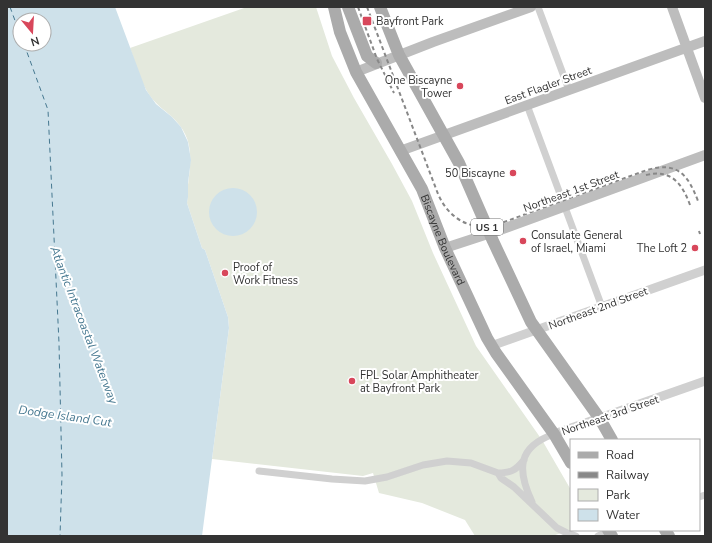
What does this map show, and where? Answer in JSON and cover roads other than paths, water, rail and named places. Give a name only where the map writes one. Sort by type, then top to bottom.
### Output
[{"type":"main road","name":"Biscayne Boulevard","points":[[334,7],[340,32],[356,72],[424,193],[445,248],[492,346],[554,434],[570,461]]},
{"type":"main road","points":[[348,7],[367,56],[376,63]]},
{"type":"main road","name":"US 1","points":[[380,7],[399,55],[466,177],[490,233],[536,330],[600,419],[611,439]]},
{"type":"main road","points":[[356,72],[376,63],[530,7]]},
{"type":"main road","points":[[672,7],[705,98]]},
{"type":"main road","name":"East Flagler Street","points":[[400,151],[705,40]]},
{"type":"main road","name":"Northeast 1st Street","points":[[445,248],[566,206],[705,154]]},
{"type":"street","points":[[538,7],[569,90]]},
{"type":"street","points":[[527,105],[566,206],[602,307]]},
{"type":"street","name":"Northeast 2nd Street","points":[[492,346],[705,270]]},
{"type":"street","name":"Northeast 3rd Street","points":[[498,473],[513,471],[518,468],[524,460],[526,454],[543,438],[705,381]]},
{"type":"street","points":[[524,460],[523,470],[525,483],[533,505]]},
{"type":"street","points":[[259,471],[365,481],[383,478],[423,465],[447,462],[471,463],[498,473],[501,478],[514,487],[557,528],[567,534],[576,536]]},
{"type":"street","points":[[598,536],[610,532]]},
{"type":"water","points":[[7,7],[115,7],[146,90],[156,104],[172,117],[181,127],[188,142],[191,160],[187,203],[228,317],[229,328],[202,536],[7,536]]},
{"type":"water","points":[[228,188],[238,188],[247,192],[253,198],[256,203],[256,221],[247,232],[238,236],[228,236],[219,232],[213,226],[209,217],[209,207],[213,198],[219,192]]},
{"type":"railway","points":[[358,7],[377,59],[394,93]]},
{"type":"railway","points":[[367,7],[438,194],[447,209],[460,220],[475,226],[493,226],[647,170],[667,167],[680,172],[686,177],[698,201]]},
{"type":"railway","points":[[646,175],[662,174],[669,176],[679,184],[690,205]]},
{"type":"place","name":"Bayfront Park","points":[[367,21]]},
{"type":"place","name":"One Biscayne Tower","points":[[460,86]]},
{"type":"place","name":"50 Biscayne","points":[[513,173]]},
{"type":"place","name":"Consulate General of Israel, Miami","points":[[523,241]]},
{"type":"place","name":"The Loft 2","points":[[695,248]]},
{"type":"place","name":"Proof of Work Fitness","points":[[225,273]]},
{"type":"place","name":"FPL Solar Amphitheater at Bayfront Park","points":[[352,381]]},
{"type":"water label","name":"Atlantic Intracoastal Waterway","points":[[84,325]]},
{"type":"water label","name":"Dodge Island Cut","points":[[65,416]]}]
